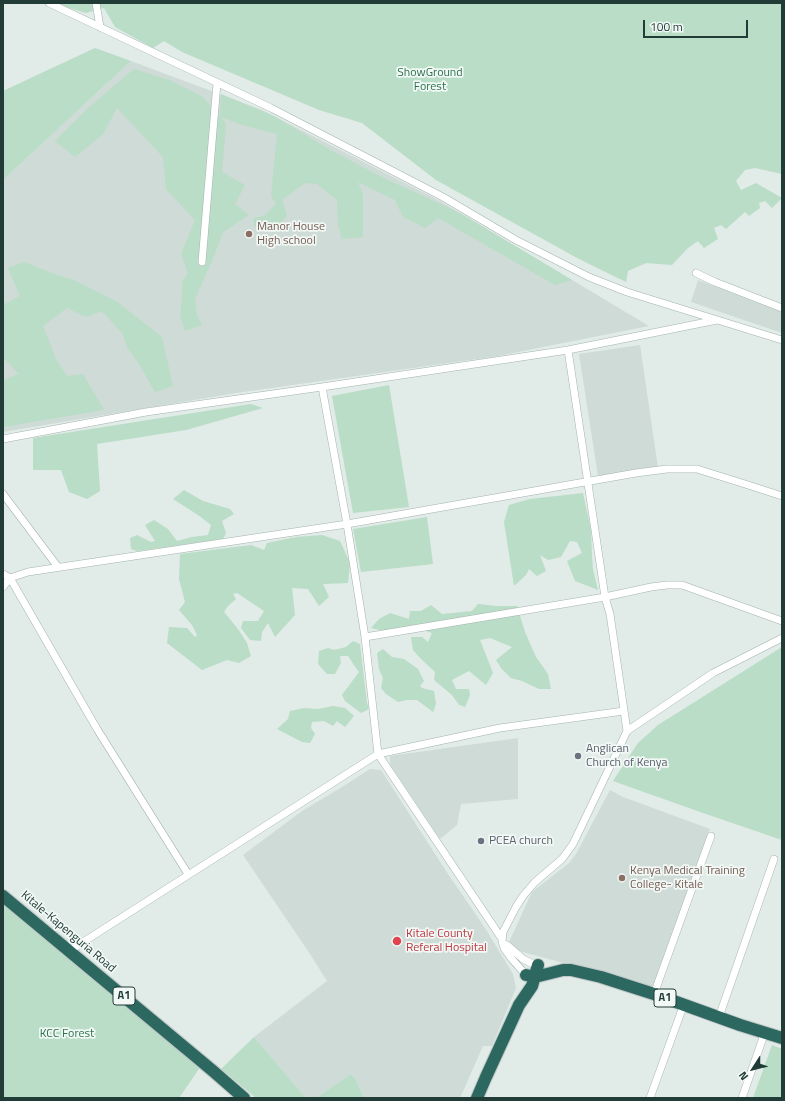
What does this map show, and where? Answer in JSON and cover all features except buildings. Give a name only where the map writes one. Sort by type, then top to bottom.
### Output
[{"type":"highway","name":"Kitale-Kapenguria Road","points":[[3,896],[244,1098]]},
{"type":"highway","name":"A1","points":[[535,964],[601,977],[780,1036]]},
{"type":"highway","points":[[477,1098],[519,1005],[530,989],[530,976],[535,964]]},
{"type":"highway","name":"A1","points":[[530,976],[563,970]]},
{"type":"street","points":[[49,3],[271,108],[443,197],[516,240],[589,277],[627,292],[782,340]]},
{"type":"street","points":[[96,3],[100,27]]},
{"type":"street","points":[[202,262],[216,83]]},
{"type":"street","points":[[696,273],[782,308]]},
{"type":"street","points":[[3,439],[146,412],[322,388],[568,350],[718,320]]},
{"type":"street","points":[[568,350],[605,597],[610,614],[627,731]]},
{"type":"street","points":[[322,388],[347,524],[365,638],[378,754],[503,941],[523,959],[535,964]]},
{"type":"street","points":[[6,576],[347,524],[636,473],[697,469],[782,496]]},
{"type":"street","points":[[3,494],[58,567]]},
{"type":"street","points":[[3,587],[6,576]]},
{"type":"street","points":[[6,576],[97,729],[188,874]]},
{"type":"street","points":[[365,638],[667,585],[682,585],[782,620]]},
{"type":"street","points":[[530,976],[508,955],[503,941],[507,923],[523,896],[535,882],[562,859],[573,844],[627,731],[713,673],[782,638]]},
{"type":"street","points":[[69,951],[378,754],[500,728],[624,711]]},
{"type":"street","points":[[654,994],[711,836]]},
{"type":"street","points":[[719,1017],[774,859]]},
{"type":"street","points":[[650,1098],[684,1004]]},
{"type":"street","points":[[742,1098],[765,1032]]},
{"type":"shaded area","name":"Manor House High school","points":[[131,61],[262,110],[440,201],[649,326],[498,356],[236,393],[3,432],[3,180]]},
{"type":"shaded area","points":[[698,280],[782,312],[782,333],[691,302]]},
{"type":"shaded area","points":[[640,345],[658,468],[598,476],[579,354]]},
{"type":"shaded area","points":[[518,738],[518,799],[461,804],[457,825],[440,839],[390,764],[390,756]]},
{"type":"shaded area","name":"Kitale County Referal Hospital","points":[[370,769],[381,770],[446,871],[485,928],[513,974],[516,988],[492,1046],[483,1046],[460,1098],[364,1098],[356,1080],[351,1074],[316,1098],[306,1098],[254,1037],[327,981],[243,855],[302,811]]},
{"type":"shaded area","name":"Kenya Medical Training College- Kitale","points":[[610,790],[623,797],[710,829],[653,987],[519,951],[509,942],[532,892],[569,863],[576,854]]},
{"type":"green space","name":"ShowGround Forest","points":[[59,3],[782,3],[782,174],[755,168],[745,170],[736,181],[741,190],[756,183],[782,198],[772,208],[765,201],[759,203],[760,208],[749,216],[745,212],[726,229],[721,225],[714,228],[718,239],[704,248],[698,241],[688,248],[672,265],[646,263],[628,271],[626,282],[579,259],[436,180],[362,123],[319,110],[182,52],[164,41],[153,48],[115,27],[104,8],[86,13],[69,8]]},
{"type":"green space","points":[[95,48],[131,61],[3,180],[3,91]]},
{"type":"green space","points":[[134,69],[169,80],[203,97],[220,117],[221,94],[274,116],[332,151],[386,179],[460,213],[572,280],[555,285],[438,218],[425,228],[403,217],[395,200],[358,182],[363,195],[363,237],[342,239],[338,225],[337,200],[317,184],[305,183],[282,200],[287,216],[273,232],[254,226],[254,218],[264,216],[276,204],[271,196],[277,134],[242,125],[221,117],[226,124],[222,172],[245,185],[235,204],[249,215],[223,232],[195,299],[197,315],[202,325],[185,331],[180,316],[182,282],[188,273],[181,254],[195,220],[166,189],[163,157],[117,108],[103,134],[75,157],[55,141],[88,108]]},
{"type":"green space","points":[[24,262],[74,280],[116,301],[162,337],[173,386],[155,392],[139,364],[127,347],[123,334],[102,311],[86,317],[67,308],[43,326],[56,359],[67,376],[83,374],[104,410],[3,427],[3,381],[19,374],[3,357],[3,305],[20,296],[8,268]]},
{"type":"green space","points":[[389,385],[409,507],[353,513],[332,396]]},
{"type":"green space","points":[[251,404],[263,408],[186,430],[97,444],[100,491],[87,499],[69,492],[61,470],[33,470],[33,438]]},
{"type":"green space","points":[[184,490],[203,501],[230,509],[234,514],[222,521],[226,533],[223,539],[138,551],[131,549],[130,538],[137,535],[151,542],[155,541],[145,525],[154,520],[168,529],[177,541],[208,535],[211,525],[173,499]]},
{"type":"green space","points":[[583,493],[591,530],[593,570],[598,590],[575,581],[567,561],[582,553],[577,542],[570,541],[561,557],[548,560],[540,555],[546,571],[537,576],[529,569],[526,575],[514,586],[504,522],[509,505],[530,499]]},
{"type":"green space","points":[[427,517],[433,564],[361,572],[353,529]]},
{"type":"green space","points":[[322,535],[340,541],[350,563],[348,583],[323,584],[329,597],[319,606],[308,589],[292,588],[295,615],[275,637],[268,623],[262,632],[261,641],[250,640],[241,628],[243,621],[258,621],[264,611],[237,593],[233,594],[236,599],[224,612],[247,643],[251,656],[239,663],[227,660],[202,670],[167,643],[169,627],[187,628],[195,637],[197,635],[192,625],[179,610],[185,602],[179,579],[180,554],[251,545],[264,550],[267,543],[296,537]]},
{"type":"green space","points":[[478,604],[517,606],[525,632],[536,657],[548,674],[551,689],[539,689],[522,681],[511,678],[501,668],[496,660],[512,647],[490,638],[480,640],[493,673],[486,685],[469,671],[452,680],[456,689],[469,689],[470,695],[465,707],[459,705],[452,695],[434,680],[435,672],[413,650],[411,637],[422,637],[428,642],[432,633],[410,626],[384,631],[371,628],[379,619],[390,613],[409,619],[410,611],[421,611],[431,605],[442,614],[472,611]]},
{"type":"green space","points":[[353,641],[360,644],[369,709],[361,713],[345,701],[342,695],[359,672],[348,656],[340,656],[341,663],[335,674],[327,674],[318,664],[319,651],[328,648],[334,650],[346,647]]},
{"type":"green space","points":[[782,647],[782,840],[613,781],[638,743],[658,725]]},
{"type":"green space","points":[[383,649],[392,657],[404,659],[418,669],[424,681],[420,686],[422,688],[434,691],[436,704],[433,712],[417,700],[398,702],[386,694],[381,688],[383,678],[379,669],[377,653]]},
{"type":"green space","points":[[333,706],[345,708],[354,716],[345,727],[337,721],[333,726],[324,721],[312,722],[311,728],[315,734],[310,743],[302,742],[277,729],[288,719],[290,711],[304,708],[318,709]]},
{"type":"green space","name":"KCC Forest","points":[[3,897],[203,1063],[179,1098],[3,1098]]},
{"type":"green space","points":[[254,1037],[306,1098],[256,1098],[221,1069]]},
{"type":"green space","points":[[772,1045],[782,1049],[782,1098],[753,1098]]},
{"type":"green space","points":[[351,1074],[356,1080],[364,1098],[316,1098]]},
{"type":"place","name":"Manor House High school","points":[[249,234]]},
{"type":"place","name":"Anglican Church of Kenya","points":[[578,756]]},
{"type":"place","name":"PCEA church","points":[[481,841]]},
{"type":"place","name":"Kenya Medical Training College- Kitale","points":[[622,878]]},
{"type":"place","name":"Kitale County Referal Hospital","points":[[397,941]]}]
